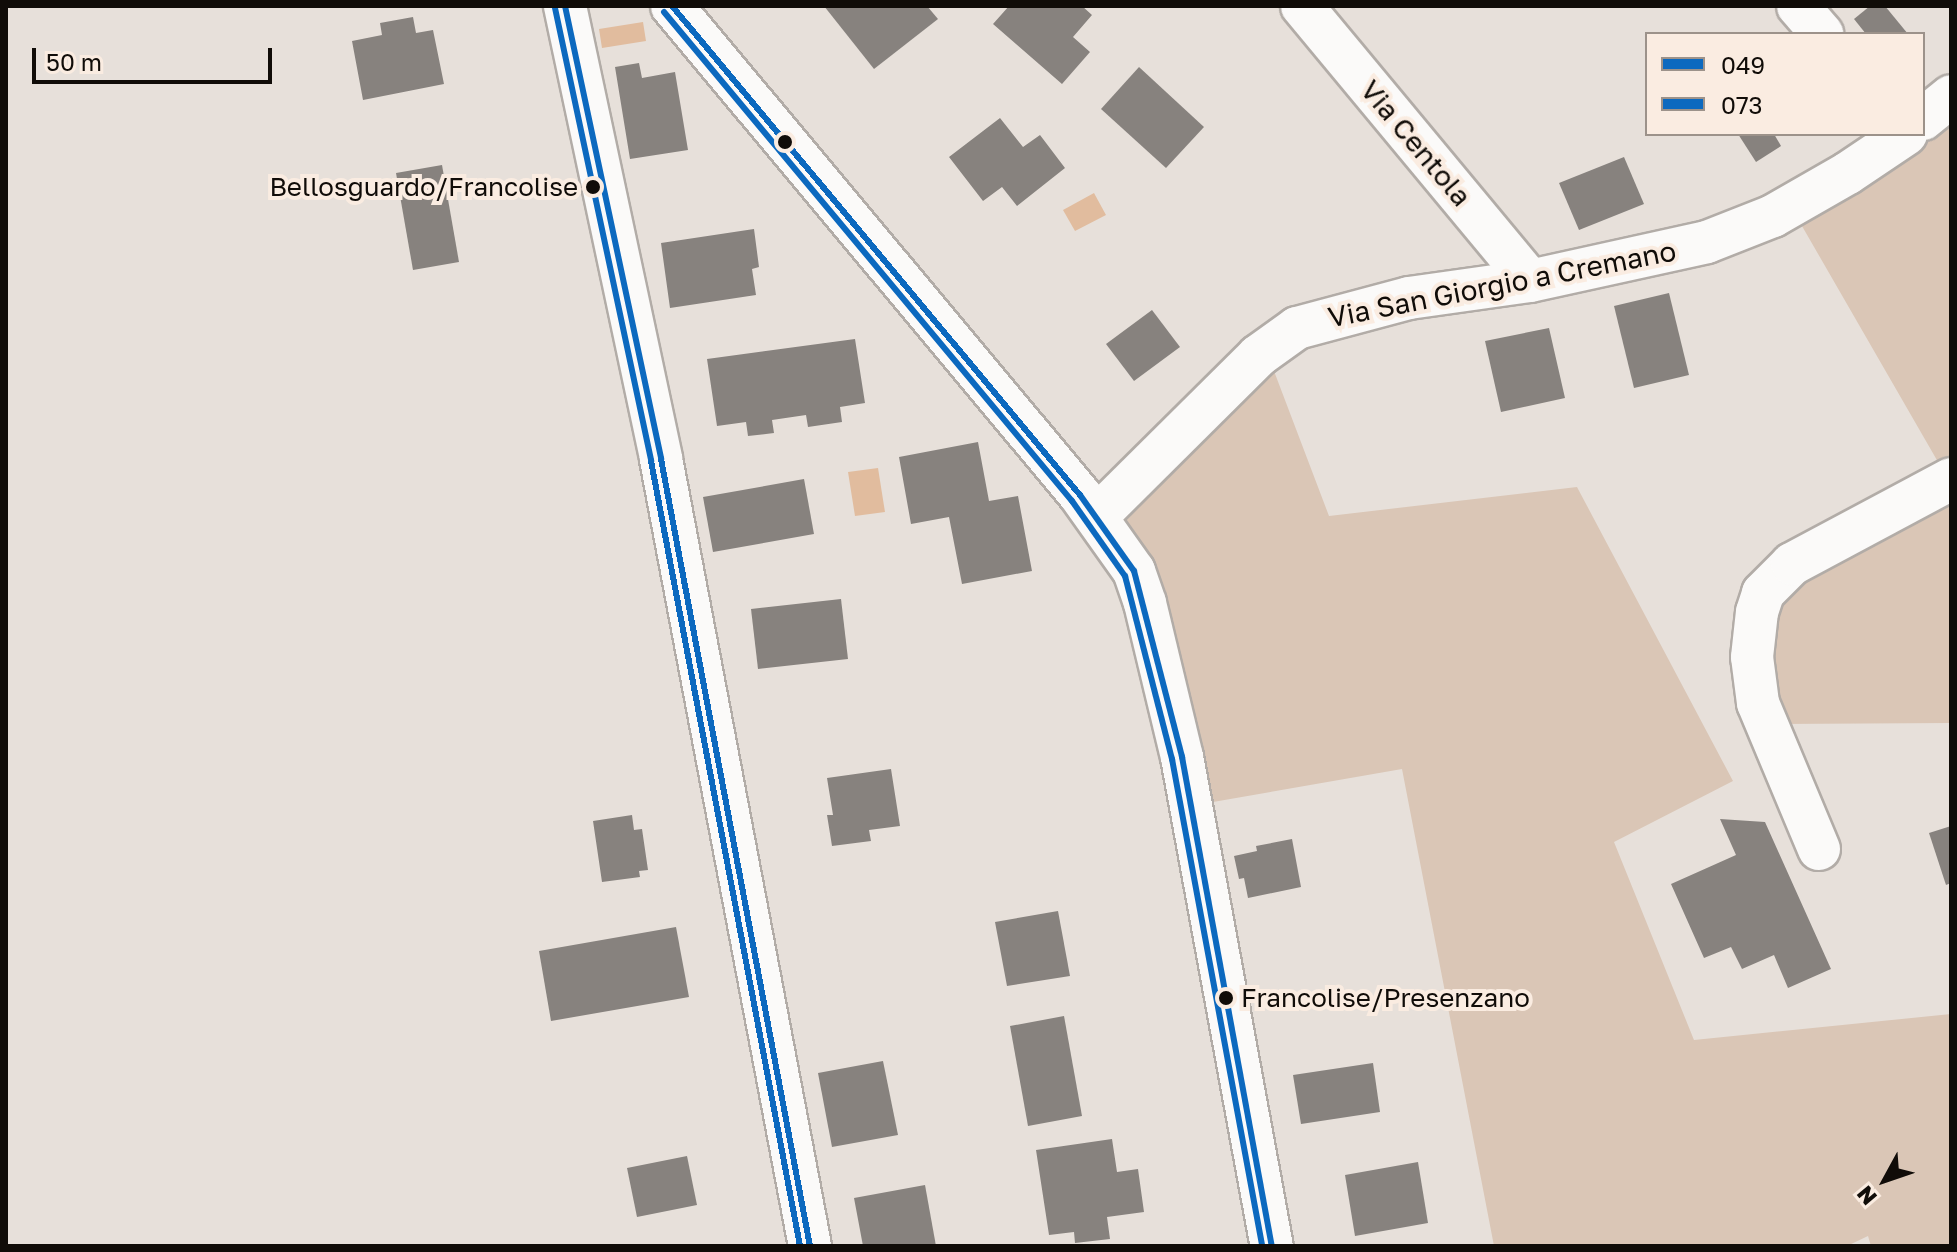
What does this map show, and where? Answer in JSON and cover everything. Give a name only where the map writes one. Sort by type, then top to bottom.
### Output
[{"type":"street","points":[[565,6],[661,459],[810,1246]]},
{"type":"street","points":[[672,6],[1097,516],[1134,571],[1149,619],[1182,757],[1272,1246]]},
{"type":"street","name":"Via Centola","points":[[1302,6],[1530,281]]},
{"type":"street","points":[[1798,6],[1820,32]]},
{"type":"street","points":[[1925,117],[1951,96]]},
{"type":"street","name":"Via San Giorgio a Cremano","points":[[1097,516],[1258,356],[1289,332],[1322,319],[1409,298],[1530,281],[1664,254],[1731,234],[1814,193],[1902,136]]},
{"type":"street","points":[[1819,849],[1758,703],[1752,636],[1763,593],[1792,564],[1951,479]]},
{"type":"shaded area","points":[[643,22],[646,41],[602,48],[599,29]]},
{"type":"shaded area","points":[[1951,96],[1951,723],[1766,724],[1757,612],[1949,481],[1791,207],[1893,136],[1925,136],[1925,114]]},
{"type":"shaded area","points":[[1094,193],[1106,215],[1075,231],[1063,210]]},
{"type":"shaded area","points":[[1266,350],[1329,516],[1577,487],[1733,781],[1614,842],[1694,1040],[1951,1014],[1951,1246],[1871,1246],[1868,1236],[1847,1246],[1494,1246],[1402,769],[1190,806],[1097,516]]},
{"type":"shaded area","points":[[878,468],[885,512],[855,516],[848,472]]},
{"type":"building","points":[[824,6],[927,6],[938,19],[874,69]]},
{"type":"building","points":[[1009,6],[1082,6],[1092,15],[1073,37],[1090,52],[1062,84],[993,24]]},
{"type":"building","points":[[1870,6],[1885,6],[1906,32],[1864,32],[1854,19]]},
{"type":"building","points":[[413,17],[416,33],[433,30],[444,84],[363,100],[352,41],[382,35],[380,23]]},
{"type":"building","points":[[639,63],[642,78],[675,72],[688,150],[630,159],[615,67]]},
{"type":"building","points":[[1139,67],[1204,127],[1166,168],[1101,109]]},
{"type":"building","points":[[1000,118],[1023,147],[1040,135],[1065,168],[1017,206],[1002,187],[983,201],[949,157]]},
{"type":"building","points":[[1739,136],[1775,136],[1781,146],[1756,162]]},
{"type":"building","points":[[1624,157],[1644,204],[1579,230],[1559,183]]},
{"type":"building","points":[[442,165],[459,262],[413,270],[396,173]]},
{"type":"building","points":[[754,229],[759,267],[752,269],[756,295],[670,308],[661,243]]},
{"type":"building","points":[[1669,293],[1689,375],[1634,388],[1614,306]]},
{"type":"building","points":[[1152,310],[1180,347],[1134,381],[1106,344]]},
{"type":"building","points":[[1549,328],[1565,398],[1501,412],[1485,341]]},
{"type":"building","points":[[855,339],[865,403],[840,407],[842,422],[808,427],[806,415],[772,420],[774,433],[748,436],[746,422],[717,426],[707,359]]},
{"type":"building","points":[[978,442],[989,501],[1018,496],[1032,571],[962,584],[949,517],[911,524],[899,457]]},
{"type":"building","points":[[804,479],[814,534],[713,552],[703,497]]},
{"type":"building","points":[[841,599],[848,659],[758,669],[751,609]]},
{"type":"building","points":[[891,769],[900,826],[869,830],[871,841],[832,846],[827,815],[833,815],[827,778]]},
{"type":"building","points":[[632,815],[634,830],[642,829],[648,870],[639,871],[640,877],[602,882],[593,821]]},
{"type":"building","points":[[1720,819],[1765,822],[1831,969],[1788,988],[1774,955],[1742,969],[1731,947],[1704,958],[1671,884],[1736,855]]},
{"type":"building","points":[[1951,826],[1951,883],[1946,885],[1929,833]]},
{"type":"building","points":[[1292,839],[1301,887],[1248,898],[1244,878],[1239,879],[1234,856],[1257,851],[1256,846]]},
{"type":"building","points":[[1058,911],[1070,976],[1007,986],[995,922]]},
{"type":"building","points":[[676,927],[689,997],[551,1021],[539,951]]},
{"type":"building","points":[[1064,1016],[1082,1116],[1028,1126],[1010,1026]]},
{"type":"building","points":[[883,1061],[898,1135],[832,1147],[818,1073]]},
{"type":"building","points":[[1373,1063],[1380,1112],[1301,1124],[1293,1075]]},
{"type":"building","points":[[1112,1139],[1117,1172],[1138,1169],[1144,1212],[1107,1217],[1110,1239],[1075,1243],[1074,1232],[1049,1235],[1036,1150]]},
{"type":"building","points":[[687,1156],[697,1205],[637,1217],[627,1168]]},
{"type":"building","points":[[1418,1162],[1428,1223],[1355,1236],[1345,1175]]},
{"type":"building","points":[[925,1185],[936,1246],[863,1246],[854,1198]]},
{"type":"transit line","name":"049","points":[[565,6],[661,459],[810,1246]]},
{"type":"transit line","name":"049","points":[[672,6],[1080,495],[1134,571],[1182,757],[1272,1246]]},
{"type":"transit line","name":"073","points":[[555,8],[651,461],[800,1246]]},
{"type":"transit line","name":"073","points":[[664,12],[1072,501],[1125,576],[1172,759],[1262,1246]]},
{"type":"place","name":"Bellosguardo/Francolise","points":[[593,187]]},
{"type":"place","name":"Francolise/Presenzano","points":[[1226,998]]}]
